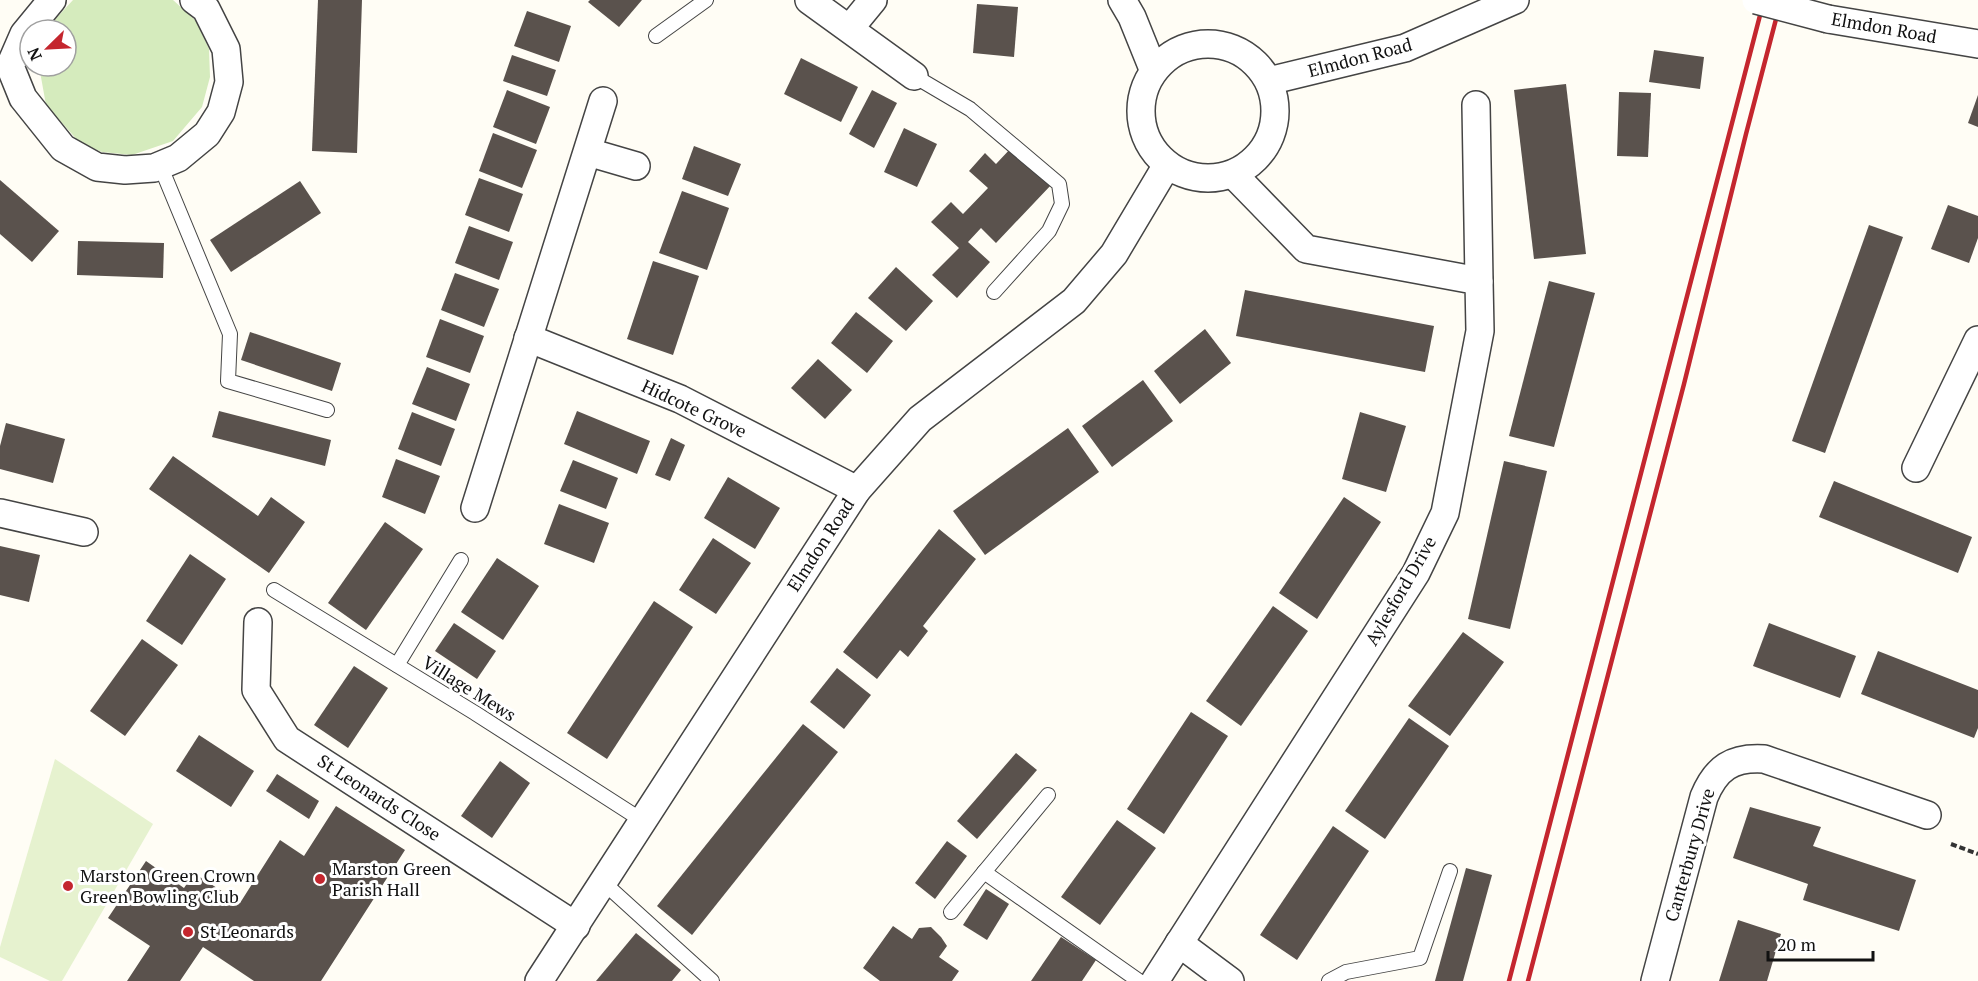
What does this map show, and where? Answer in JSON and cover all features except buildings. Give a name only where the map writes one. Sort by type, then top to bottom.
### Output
[{"type":"street","points":[[52,0],[24,34],[5,66],[23,98],[63,148],[97,167],[125,170],[154,168],[178,158],[207,134],[220,111],[229,82],[226,49],[206,9],[194,0]]},
{"type":"street","points":[[809,0],[914,76]]},
{"type":"street","points":[[850,28],[873,0]]},
{"type":"street","points":[[1122,0],[1132,17],[1153,69]]},
{"type":"street","name":"Elmdon Road","points":[[1269,81],[1405,48],[1515,0]]},
{"type":"street","name":"Elmdon Road","points":[[1756,0],[1828,19],[1978,44]]},
{"type":"street","points":[[1202,43],[1226,45],[1240,51],[1258,66],[1269,81],[1276,113],[1269,140],[1251,164],[1233,174],[1210,179],[1188,177],[1167,165],[1145,138],[1139,111],[1143,87],[1153,69],[1173,52],[1202,43]]},
{"type":"street","points":[[475,508],[603,101]]},
{"type":"street","name":"Aylesford Drive","points":[[1155,981],[1416,573],[1445,513],[1480,331],[1476,105]]},
{"type":"street","points":[[588,152],[636,166]]},
{"type":"street","name":"Elmdon Road","points":[[539,981],[857,490],[920,419],[1074,301],[1114,254],[1167,165]]},
{"type":"street","points":[[1233,174],[1306,249],[1479,281]]},
{"type":"street","name":"Hidcote Grove","points":[[528,338],[680,399],[857,490]]},
{"type":"street","points":[[1916,468],[1978,340]]},
{"type":"street","points":[[0,513],[84,532]]},
{"type":"street","name":"St Leonards Close","points":[[258,622],[256,690],[287,739],[576,926]]},
{"type":"street","name":"Canterbury Drive","points":[[1654,981],[1704,797],[1710,783],[1720,770],[1733,762],[1749,758],[1764,759],[1927,814]]},
{"type":"street","points":[[1179,944],[1230,981]]},
{"type":"lane","points":[[656,36],[706,0]]},
{"type":"lane","points":[[914,76],[970,109],[1059,184],[1062,204],[1049,231],[994,292]]},
{"type":"lane","points":[[160,165],[230,334],[228,381],[327,410]]},
{"type":"lane","points":[[397,665],[461,560]]},
{"type":"lane","name":"Village Mews","points":[[274,590],[644,821]]},
{"type":"lane","points":[[951,912],[1048,795]]},
{"type":"lane","points":[[1329,981],[1346,972],[1420,958],[1450,871]]},
{"type":"lane","points":[[984,872],[1139,981]]},
{"type":"lane","points":[[604,883],[712,981]]},
{"type":"path","points":[[1951,844],[1978,854]]},
{"type":"green space","points":[[73,0],[173,0],[196,21],[209,49],[210,77],[202,107],[173,141],[132,155],[102,152],[80,143],[46,105],[41,78],[78,78],[78,18],[56,18]]},
{"type":"green space","name":"Marston Green Crown Green Bowling Club","points":[[55,759],[153,824],[62,981],[50,981],[0,957],[0,947]]},
{"type":"railway","points":[[1509,981],[1764,0]]},
{"type":"railway","points":[[1528,981],[1684,384],[1781,0]]},
{"type":"place","name":"Marston Green Parish Hall","points":[[320,879]]},
{"type":"place","name":"Marston Green Crown Green Bowling Club","points":[[68,886]]},
{"type":"place","name":"St Leonards","points":[[188,932]]}]
